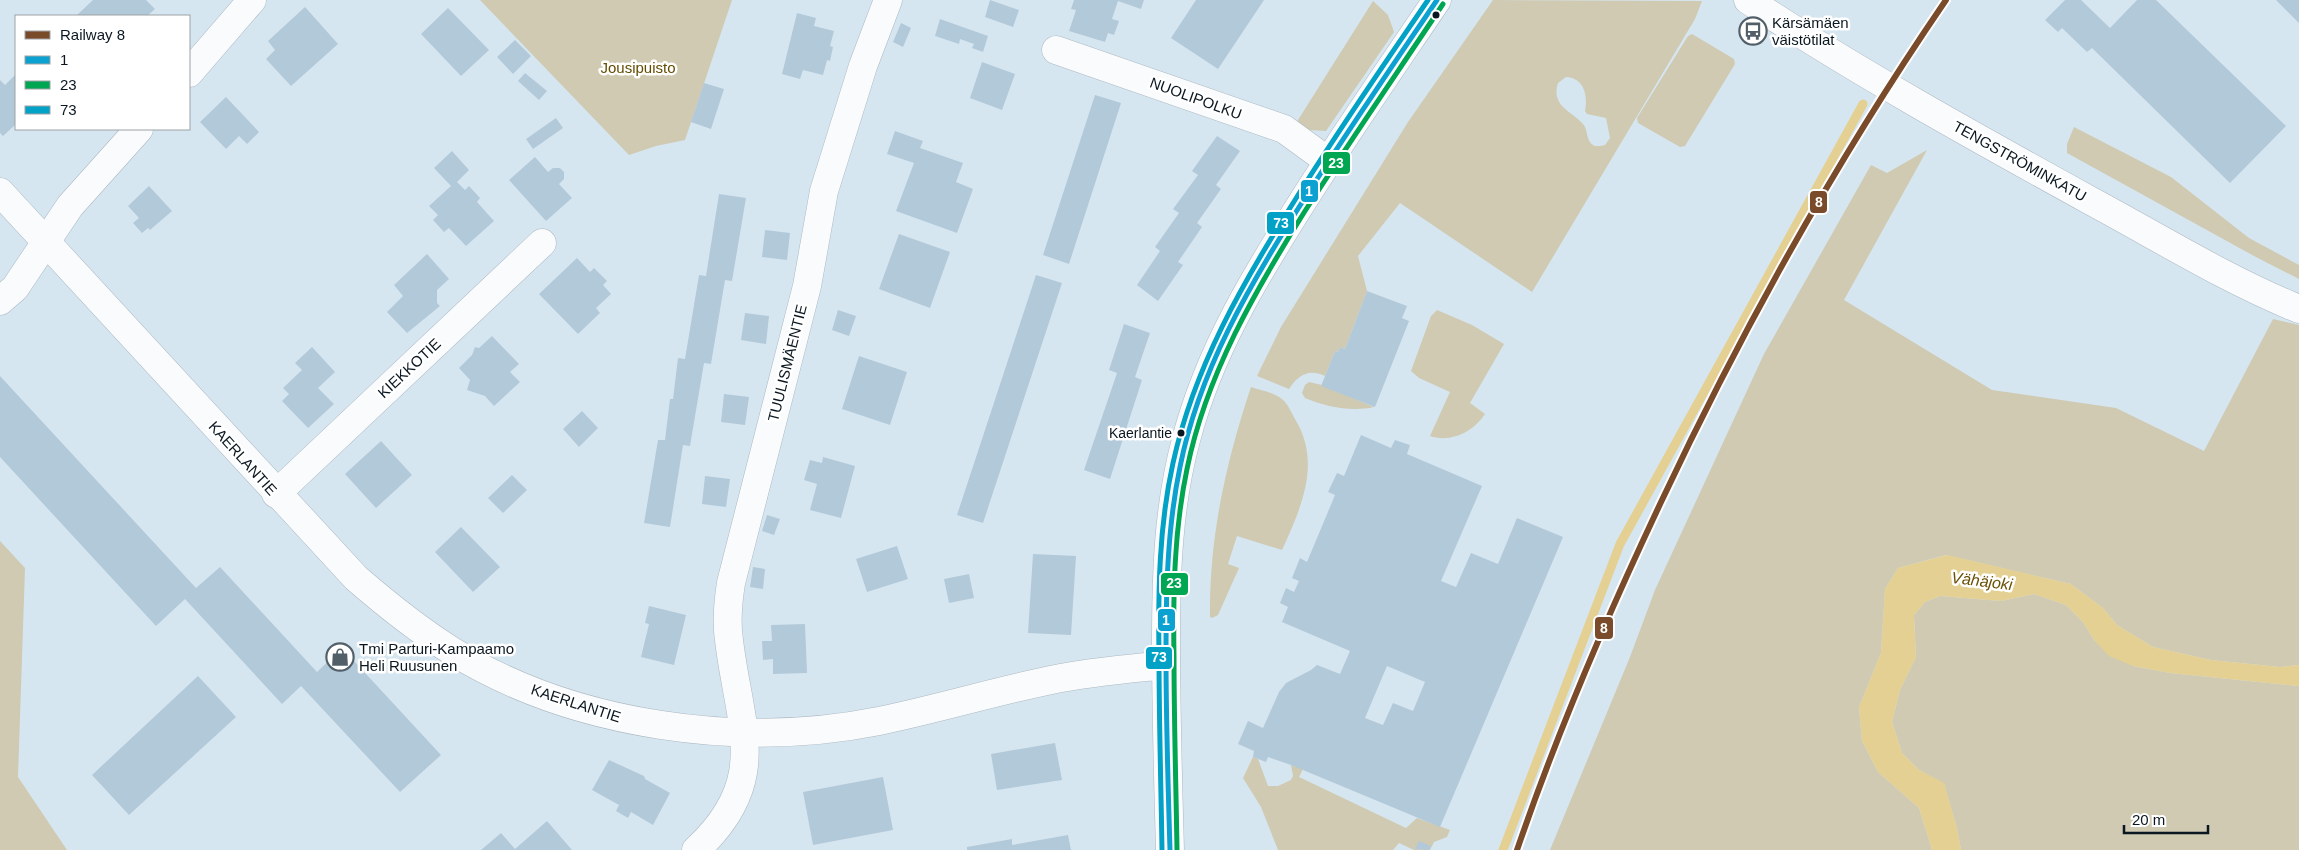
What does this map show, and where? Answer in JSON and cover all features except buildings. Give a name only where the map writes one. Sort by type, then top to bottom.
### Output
[{"type":"street","points":[[190,72],[252,0]]},
{"type":"street","name":"TUULISMÄENTIE","points":[[696,850],[725,816],[741,787],[746,762],[745,731],[729,640],[727,615],[731,583],[807,286],[824,192],[863,66],[888,0]]},
{"type":"street","points":[[1170,850],[1166,596],[1172,509],[1185,441],[1197,402],[1236,311],[1328,161],[1437,0]]},
{"type":"street","name":"TENGSTRÖMINKATU","points":[[1748,0],[1819,46],[2015,159],[2242,283],[2299,309]]},
{"type":"street","name":"NUOLIPOLKU","points":[[1056,50],[1284,129],[1328,161]]},
{"type":"street","points":[[0,301],[15,288],[70,206],[138,130]]},
{"type":"street","name":"KAERLANTIE","points":[[0,192],[47,241],[276,494],[356,578],[390,607],[453,652],[528,688],[611,716],[678,729],[792,731],[878,721],[1050,680],[1088,673],[1166,665]]},
{"type":"street","name":"KIEKKOTIE","points":[[276,494],[542,243]]},
{"type":"green space","name":"Jousipuisto","points":[[480,0],[732,0],[685,140],[656,146],[629,155]]},
{"type":"green space","points":[[1493,0],[1702,1],[1695,19],[1532,292],[1400,203],[1358,256],[1367,291],[1345,349],[1340,347],[1338,352],[1335,351],[1325,376],[1314,373],[1304,374],[1289,389],[1257,376],[1281,327],[1408,122]],"holes":[[[1566,77],[1577,80],[1583,88],[1586,99],[1585,111],[1587,114],[1606,118],[1610,138],[1605,145],[1593,145],[1588,138],[1583,124],[1559,102],[1557,97],[1558,83]]]},
{"type":"green space","points":[[1373,1],[1388,15],[1394,32],[1326,131],[1309,130],[1298,123],[1298,120]]},
{"type":"green space","points":[[1692,34],[1734,59],[1735,64],[1685,146],[1680,147],[1638,123],[1637,118],[1688,36]]},
{"type":"green space","points":[[2074,127],[2171,177],[2249,238],[2299,265],[2299,279],[2067,153],[2067,144]]},
{"type":"green space","points":[[1927,150],[1844,300],[1992,390],[2116,408],[2204,451],[2273,319],[2299,325],[2299,665],[2280,667],[2211,660],[2153,647],[2117,625],[2103,608],[2071,584],[1946,555],[1898,568],[1885,589],[1881,653],[1859,707],[1862,741],[1878,772],[1919,808],[1932,850],[1550,850],[1630,657],[1655,590],[1764,354],[1871,165],[1887,173]]},
{"type":"green space","points":[[1437,310],[1472,325],[1504,344],[1470,403],[1485,414],[1468,431],[1446,438],[1430,436],[1450,392],[1419,378],[1411,371],[1431,316]]},
{"type":"green space","points":[[1309,382],[1322,385],[1374,407],[1348,409],[1330,406],[1305,398],[1302,393],[1305,385]]},
{"type":"green space","points":[[1251,387],[1276,395],[1290,409],[1303,436],[1307,452],[1308,469],[1306,485],[1302,502],[1282,550],[1237,536],[1228,564],[1239,568],[1218,615],[1212,618],[1210,617],[1210,587],[1216,529],[1234,443]]},
{"type":"green space","points":[[0,541],[25,568],[18,777],[67,850],[0,850]]},
{"type":"green space","points":[[2034,594],[2066,605],[2083,622],[2094,640],[2133,666],[2170,673],[2299,686],[2299,850],[1961,850],[1957,828],[1944,784],[1919,770],[1902,753],[1892,722],[1900,690],[1916,657],[1914,615],[1925,602],[1940,596],[2001,601]]},
{"type":"green space","points":[[1253,757],[1258,759],[1268,786],[1278,786],[1291,780],[1293,776],[1291,765],[1303,769],[1299,777],[1406,828],[1417,818],[1450,830],[1447,837],[1434,842],[1430,850],[1414,850],[1399,843],[1393,850],[1278,850],[1261,807],[1243,778]]},
{"type":"water","name":"Vähäjoki","points":[[1947,555],[2071,584],[2103,608],[2117,625],[2153,647],[2211,660],[2280,667],[2299,665],[2299,686],[2170,673],[2133,666],[2109,656],[2094,640],[2083,622],[2066,605],[2034,594],[2001,601],[1940,596],[1925,602],[1914,615],[1916,657],[1900,690],[1892,722],[1902,753],[1919,770],[1944,783],[1957,828],[1961,850],[1932,850],[1919,808],[1878,772],[1862,741],[1859,707],[1881,653],[1885,589],[1898,568]]},
{"type":"waterway","points":[[1503,850],[1620,544],[1863,104]]},
{"type":"rail line","name":"8","points":[[1517,850],[1549,761],[1603,629],[1693,435],[1759,307],[1830,182],[1867,121],[1946,0]]},
{"type":"transit line","name":"73","points":[[1162,850],[1159,632],[1160,559],[1168,487],[1182,428],[1207,359],[1222,326],[1257,262],[1327,149],[1428,0]]},
{"type":"transit line","name":"1","points":[[1170,850],[1166,705],[1167,585],[1172,514],[1180,467],[1189,432],[1213,363],[1228,330],[1263,266],[1334,153],[1437,0]]},
{"type":"transit line","name":"23","points":[[1177,850],[1174,586],[1179,516],[1195,434],[1206,400],[1234,335],[1268,272],[1305,211],[1443,4]]},
{"type":"place","name":"Kärsämäen väistötilat","points":[[1753,31]]},
{"type":"place","name":"Kaerlantie","points":[[1181,433]]},
{"type":"place","name":"Tmi Parturi-Kampaamo Heli Ruusunen","points":[[340,657]]}]
